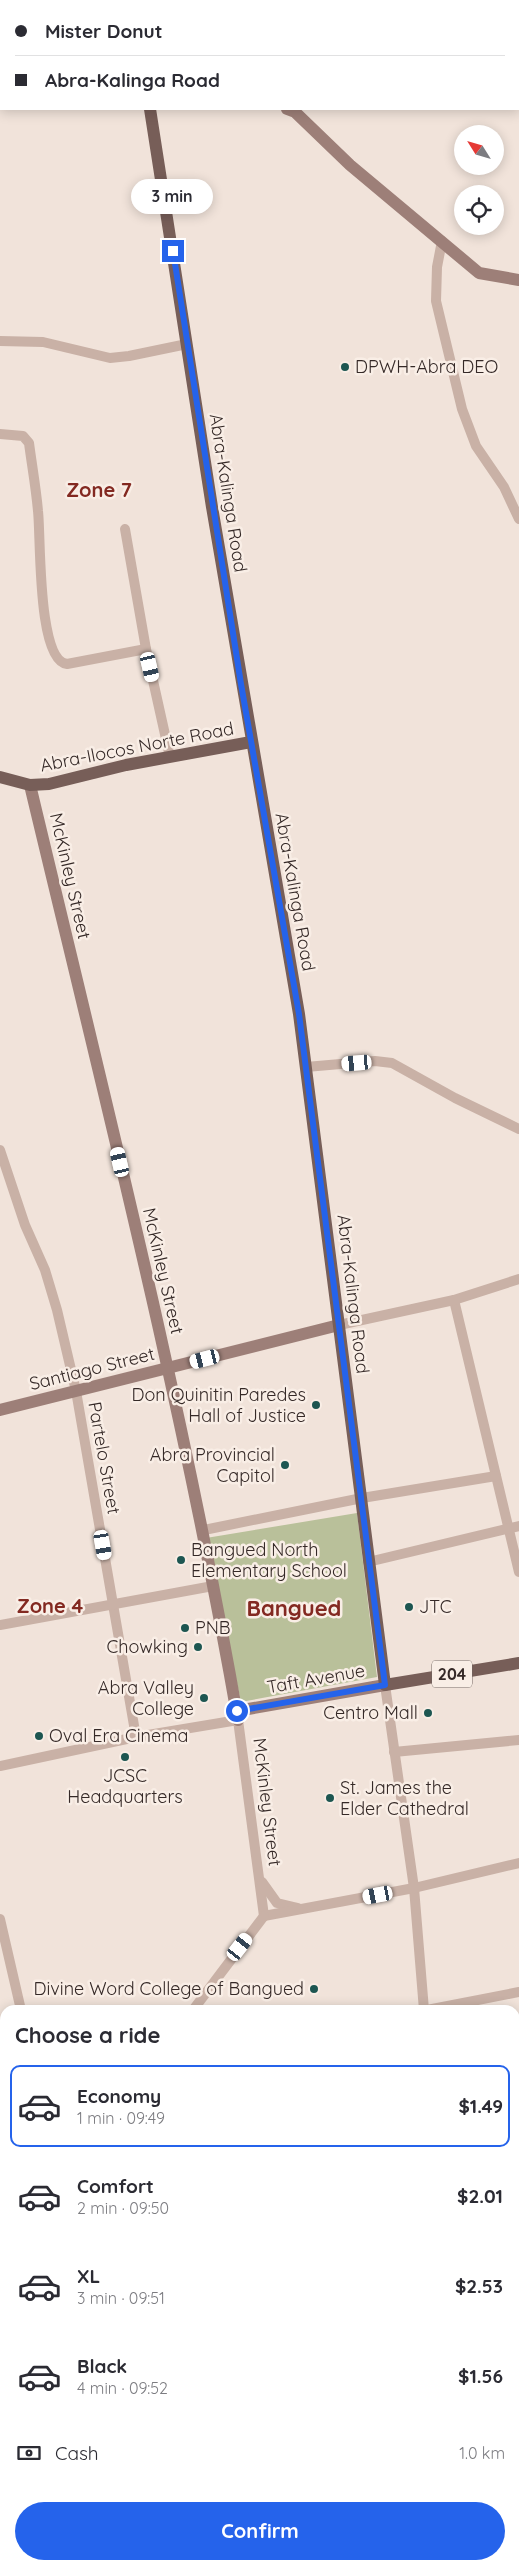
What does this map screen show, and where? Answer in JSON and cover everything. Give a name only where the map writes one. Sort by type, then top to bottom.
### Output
[{"type":"main road","name":"Abra-Kalinga Road","points":[[150,110],[251,742],[299,1014],[385,1685]]},
{"type":"main road","name":"Abra-Ilocos Norte Road","points":[[0,777],[30,785],[49,784],[126,765],[251,742]]},
{"type":"main road","name":"Taft Avenue","points":[[385,1685],[519,1663]]},
{"type":"street","points":[[295,110],[350,165],[479,273],[519,280]]},
{"type":"street","points":[[442,241],[437,268],[436,300],[462,409],[476,446],[504,487],[519,519]]},
{"type":"street","points":[[0,341],[43,342],[110,358],[187,344]]},
{"type":"street","points":[[0,434],[23,436],[29,443],[38,513],[41,591],[52,646],[57,658],[67,664],[146,649]]},
{"type":"street","points":[[125,529],[146,649],[170,757]]},
{"type":"street","name":"McKinley Street","points":[[30,785],[142,1256],[204,1530],[212,1586],[237,1715],[264,1916]]},
{"type":"street","points":[[306,1067],[375,1061],[392,1063],[455,1098],[519,1129]]},
{"type":"street","name":"Partelo Street","points":[[0,1150],[25,1225],[45,1270],[57,1310],[76,1391],[136,1737]]},
{"type":"street","points":[[339,1325],[454,1300],[519,1279]]},
{"type":"street","points":[[454,1300],[496,1476],[514,1527],[519,1572]]},
{"type":"street","name":"Santiago Street","points":[[0,1410],[339,1325]]},
{"type":"street","points":[[204,1530],[362,1498],[496,1476]]},
{"type":"street","points":[[368,1562],[514,1527]]},
{"type":"street","points":[[0,1625],[212,1586]]},
{"type":"street","points":[[385,1685],[414,1888],[424,2005]]},
{"type":"street","name":"Taft Avenue","points":[[0,1766],[385,1685]]},
{"type":"street","points":[[394,1752],[519,1740]]},
{"type":"street","points":[[197,2005],[264,1916],[414,1888],[519,1863]]},
{"type":"street","points":[[260,1879],[276,1903],[306,1908]]},
{"type":"street","points":[[0,1921],[20,2005]]},
{"type":"street","points":[[453,2005],[519,1992]]},
{"type":"green space","points":[[357,1513],[377,1677],[241,1702],[206,1538]]},
{"type":"place","name":"DPWH-Abra DEO","points":[[345,367]]},
{"type":"place","name":"Don Quinitin Paredes Hall of Justice","points":[[316,1405]]},
{"type":"place","name":"Abra Provincial Capitol","points":[[285,1465]]},
{"type":"place","name":"Bangued North Elementary School","points":[[181,1560]]},
{"type":"place","name":"JTC","points":[[409,1607]]},
{"type":"place","name":"PNB","points":[[185,1628]]},
{"type":"place","name":"Chowking","points":[[198,1647]]},
{"type":"place","name":"Abra Valley College","points":[[204,1698]]},
{"type":"place","name":"Centro Mall","points":[[428,1713]]},
{"type":"place","name":"Oval Era Cinema","points":[[39,1736]]},
{"type":"place","name":"JCSC Headquarters","points":[[125,1757]]},
{"type":"place","name":"St. James the Elder Cathedral","points":[[330,1798]]},
{"type":"place","name":"Divine Word College of Bangued","points":[[314,1989]]},
{"type":"district","name":"Zone 7","points":[[99,490]]},
{"type":"district","name":"Zone 4","points":[[50,1606]]},
{"type":"district","name":"Bangued","points":[[294,1608]]},
{"type":"route","points":[[173,251],[241,684],[299,1014],[335,1307],[342,1344],[385,1685],[237,1711]]}]
